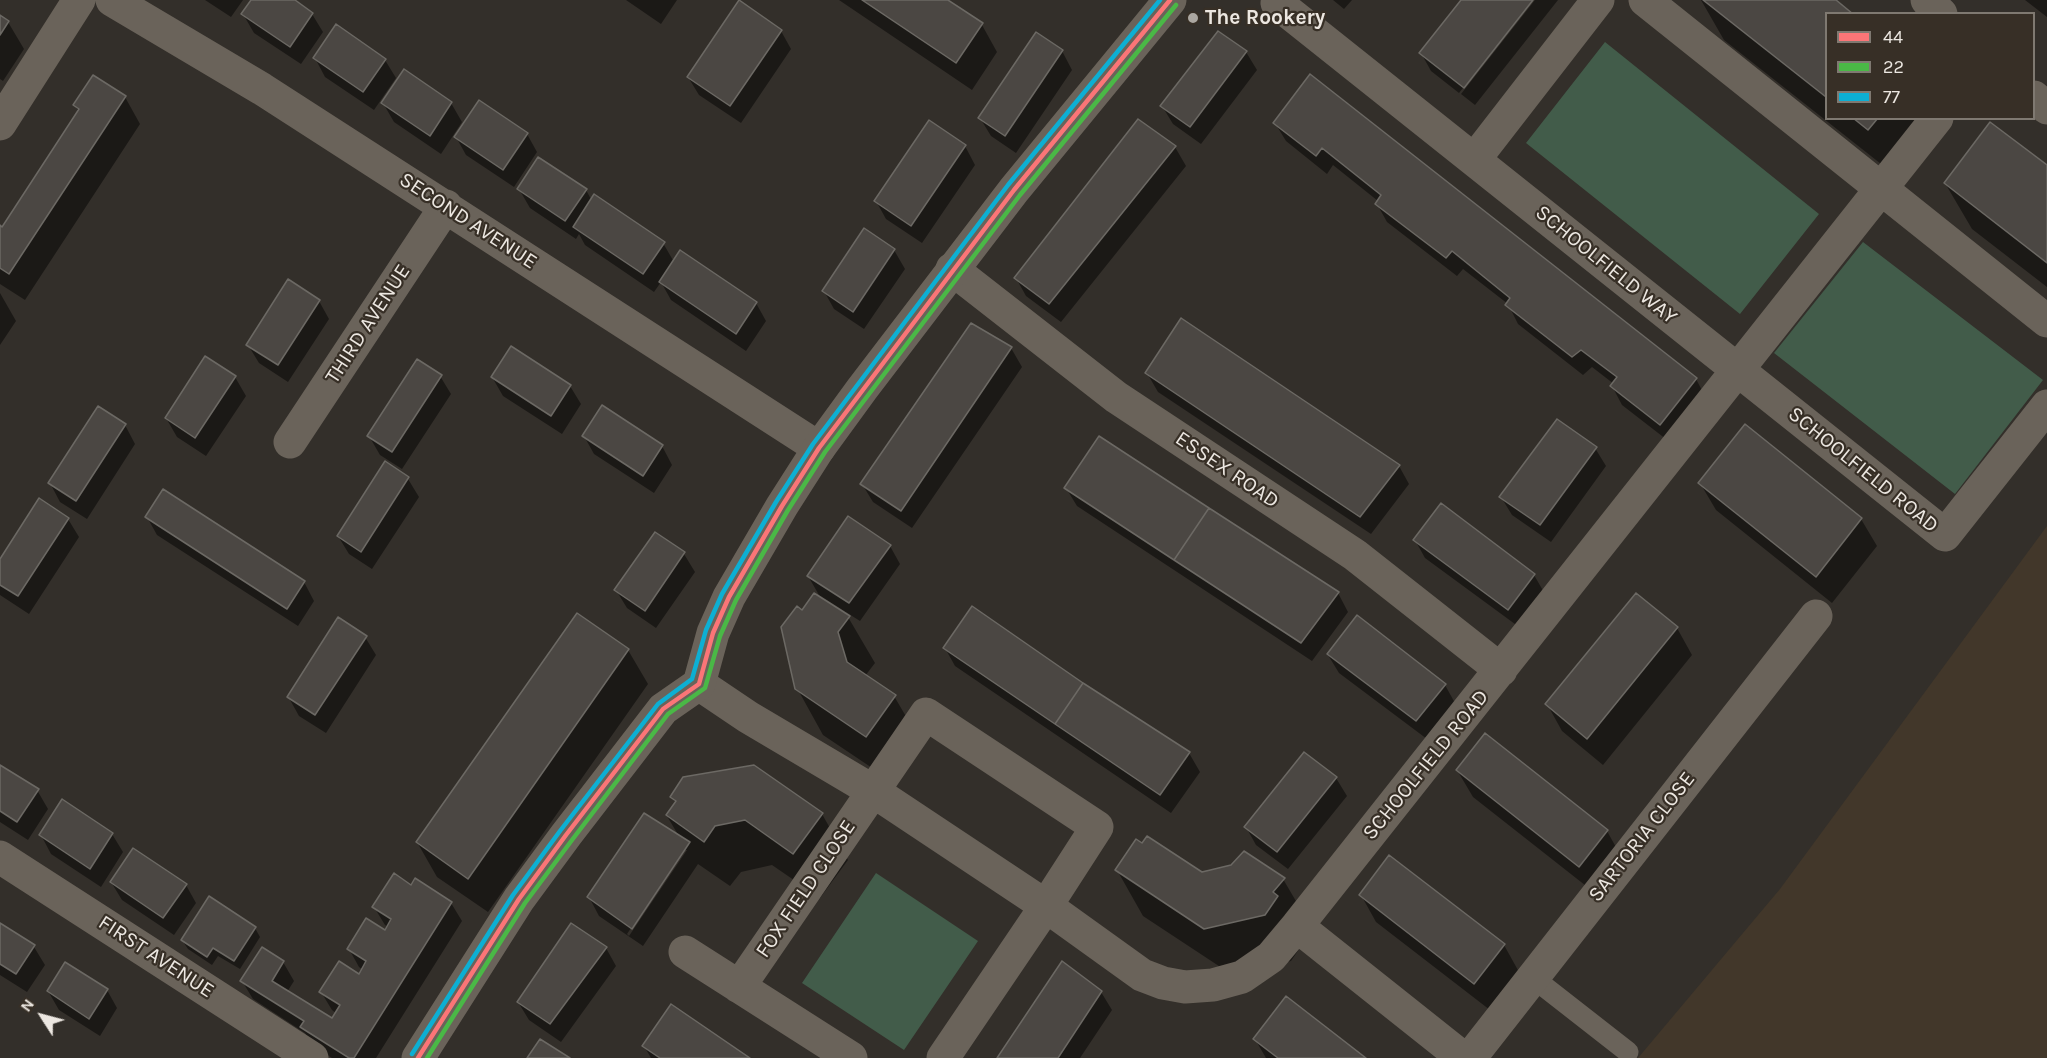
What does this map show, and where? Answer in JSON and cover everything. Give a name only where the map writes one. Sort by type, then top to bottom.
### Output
[{"type":"street","points":[[0,124],[79,0]]},
{"type":"street","name":"SECOND AVENUE","points":[[112,0],[262,89],[819,448]]},
{"type":"street","points":[[418,1058],[519,899],[573,826],[663,709],[699,684],[713,633],[729,597],[819,448],[952,269],[1170,0]]},
{"type":"street","points":[[1474,160],[1598,0]]},
{"type":"street","points":[[1645,0],[2047,321]]},
{"type":"street","points":[[1927,0],[1939,12]]},
{"type":"street","name":"SCHOOLFIELD WAY","points":[[1277,3],[1737,370]]},
{"type":"street","points":[[2035,98],[2047,108]]},
{"type":"street","name":"SCHOOLFIELD ROAD","points":[[699,684],[748,717],[873,791],[1046,906],[1142,975],[1163,983],[1185,987],[1213,985],[1242,977],[1271,957],[1297,926],[1935,120]]},
{"type":"street","name":"THIRD AVENUE","points":[[290,442],[446,206]]},
{"type":"street","name":"ESSEX ROAD","points":[[952,269],[1116,397],[1355,555],[1501,670]]},
{"type":"street","name":"SCHOOLFIELD ROAD","points":[[1737,370],[1945,535],[2047,406]]},
{"type":"street","name":"SARTORIA CLOSE","points":[[1470,1058],[1816,616]]},
{"type":"street","points":[[873,791],[926,714],[1096,826],[1046,906],[944,1058]]},
{"type":"street","name":"FOX FIELD CLOSE","points":[[739,987],[873,791]]},
{"type":"street","name":"FIRST AVENUE","points":[[0,857],[312,1058]]},
{"type":"street","points":[[1297,926],[1463,1058]]},
{"type":"street","points":[[685,952],[851,1058]]},
{"type":"lane","points":[[1532,977],[1628,1053]]},
{"type":"shaded area","points":[[2047,526],[2047,1058],[1638,1058],[1780,889]]},
{"type":"green space","points":[[1605,42],[1819,214],[1740,314],[1526,143]]},
{"type":"green space","points":[[1863,242],[2043,380],[1955,494],[1774,353]]},
{"type":"green space","points":[[876,873],[978,941],[904,1050],[802,983]]},
{"type":"building","points":[[251,0],[295,0],[313,13],[290,47],[241,14]]},
{"type":"building","points":[[739,0],[782,30],[730,106],[687,77]]},
{"type":"building","points":[[862,0],[948,0],[983,23],[956,63]]},
{"type":"building","points":[[1461,0],[1533,0],[1464,88],[1419,53]]},
{"type":"building","points":[[1703,0],[1836,0],[1851,12],[1825,12],[1825,96]]},
{"type":"building","points":[[0,15],[9,21],[0,35]]},
{"type":"building","points":[[336,24],[386,59],[363,92],[313,58]]},
{"type":"building","points":[[1218,31],[1247,51],[1190,127],[1160,106]]},
{"type":"building","points":[[1036,32],[1063,50],[1005,136],[978,118]]},
{"type":"building","points":[[404,69],[452,102],[430,136],[381,103]]},
{"type":"building","points":[[1310,74],[1697,378],[1660,425],[1610,386],[1617,377],[1581,350],[1572,357],[1505,305],[1510,298],[1452,251],[1446,258],[1375,204],[1381,195],[1322,148],[1316,156],[1273,123]]},
{"type":"building","points":[[93,75],[126,96],[9,274],[0,268],[0,225],[2,227],[79,109],[73,105]]},
{"type":"building","points":[[479,100],[528,133],[503,170],[454,137]]},
{"type":"building","points":[[1138,119],[1176,146],[1049,304],[1014,278]]},
{"type":"building","points":[[929,120],[966,145],[911,226],[874,201]]},
{"type":"building","points":[[1856,120],[1876,120],[1868,130]]},
{"type":"building","points":[[1990,122],[2047,165],[2047,263],[1944,183]]},
{"type":"building","points":[[538,157],[587,189],[565,221],[517,189]]},
{"type":"building","points":[[594,194],[665,242],[643,274],[573,227]]},
{"type":"building","points":[[864,228],[895,249],[853,312],[822,291]]},
{"type":"building","points":[[680,250],[757,302],[736,334],[659,282]]},
{"type":"building","points":[[288,279],[320,300],[278,365],[246,345]]},
{"type":"building","points":[[1181,318],[1400,465],[1360,517],[1145,373]]},
{"type":"building","points":[[971,323],[1012,347],[901,511],[860,484]]},
{"type":"building","points":[[511,346],[571,385],[551,416],[491,377]]},
{"type":"building","points":[[205,356],[236,376],[195,438],[165,418]]},
{"type":"building","points":[[417,359],[442,375],[392,452],[367,436]]},
{"type":"building","points":[[602,405],[663,445],[643,476],[582,436]]},
{"type":"building","points":[[98,406],[126,424],[76,501],[48,483]]},
{"type":"building","points":[[1557,419],[1597,447],[1540,525],[1499,497]]},
{"type":"building","points":[[1745,424],[1862,518],[1816,577],[1698,483]]},
{"type":"building","points":[[1099,436],[1209,508],[1174,560],[1064,488]]},
{"type":"building","points":[[385,461],[409,477],[361,552],[337,536]]},
{"type":"building","points":[[163,489],[305,581],[287,609],[145,517]]},
{"type":"building","points":[[39,498],[69,518],[18,596],[0,585],[0,559]]},
{"type":"building","points":[[1441,503],[1535,574],[1508,610],[1413,540]]},
{"type":"building","points":[[1209,508],[1339,592],[1301,643],[1174,560]]},
{"type":"building","points":[[848,516],[891,545],[849,603],[807,576]]},
{"type":"building","points":[[655,532],[685,552],[645,611],[614,590]]},
{"type":"building","points":[[814,593],[850,616],[838,632],[847,662],[896,695],[866,737],[795,689],[781,627],[797,606],[802,610]]},
{"type":"building","points":[[1636,593],[1678,627],[1587,739],[1545,704]]},
{"type":"building","points":[[972,606],[1083,683],[1055,724],[943,648]]},
{"type":"building","points":[[577,613],[629,649],[468,879],[416,842]]},
{"type":"building","points":[[1357,615],[1446,684],[1416,721],[1327,654]]},
{"type":"building","points":[[338,617],[367,636],[315,715],[287,697]]},
{"type":"building","points":[[1083,683],[1190,752],[1160,795],[1055,724]]},
{"type":"building","points":[[1485,733],[1608,830],[1579,867],[1456,770]]},
{"type":"building","points":[[1304,752],[1337,777],[1277,852],[1244,827]]},
{"type":"building","points":[[0,765],[39,789],[17,822],[0,811]]},
{"type":"building","points":[[754,765],[823,813],[793,854],[745,820],[715,826],[704,842],[666,815],[676,801],[670,797],[683,777]]},
{"type":"building","points":[[62,799],[113,833],[90,869],[39,835]]},
{"type":"building","points":[[644,813],[690,842],[632,929],[587,897]]},
{"type":"building","points":[[1147,836],[1202,872],[1231,865],[1244,851],[1285,878],[1273,892],[1278,896],[1265,915],[1204,929],[1115,870],[1136,839],[1142,843]]},
{"type":"building","points":[[133,848],[187,884],[163,918],[110,882]]},
{"type":"building","points":[[1389,855],[1505,944],[1474,984],[1359,895]]},
{"type":"building","points":[[394,873],[411,885],[415,878],[452,902],[354,1058],[349,1058],[300,1027],[304,1021],[240,981],[262,947],[284,961],[272,981],[332,1018],[340,1005],[319,992],[339,961],[359,974],[366,961],[347,949],[366,918],[385,930],[391,919],[372,907]]},
{"type":"building","points":[[209,896],[256,927],[234,961],[213,948],[207,957],[181,940]]},
{"type":"building","points":[[0,923],[35,945],[16,974],[0,964]]},
{"type":"building","points":[[571,923],[607,947],[550,1024],[517,1002]]},
{"type":"building","points":[[1062,961],[1102,991],[1058,1058],[997,1058]]},
{"type":"building","points":[[65,962],[108,989],[89,1019],[47,991]]},
{"type":"building","points":[[1286,996],[1366,1058],[1278,1058],[1253,1039]]},
{"type":"building","points":[[671,1004],[750,1058],[660,1058],[642,1046]]},
{"type":"building","points":[[540,1039],[570,1058],[527,1058]]},
{"type":"transit line","name":"77","points":[[412,1054],[513,895],[560,831],[658,704],[692,679],[706,630],[722,594],[813,444],[1008,185],[1160,0]]},
{"type":"transit line","name":"44","points":[[418,1058],[519,899],[566,835],[663,709],[699,684],[713,633],[729,597],[819,448],[1014,190],[1170,0]]},
{"type":"transit line","name":"22","points":[[427,1058],[525,903],[572,840],[668,714],[705,688],[720,636],[736,600],[788,510],[825,452],[1020,195],[1176,5]]},
{"type":"place","name":"The Rookery","points":[[1193,18]]}]
